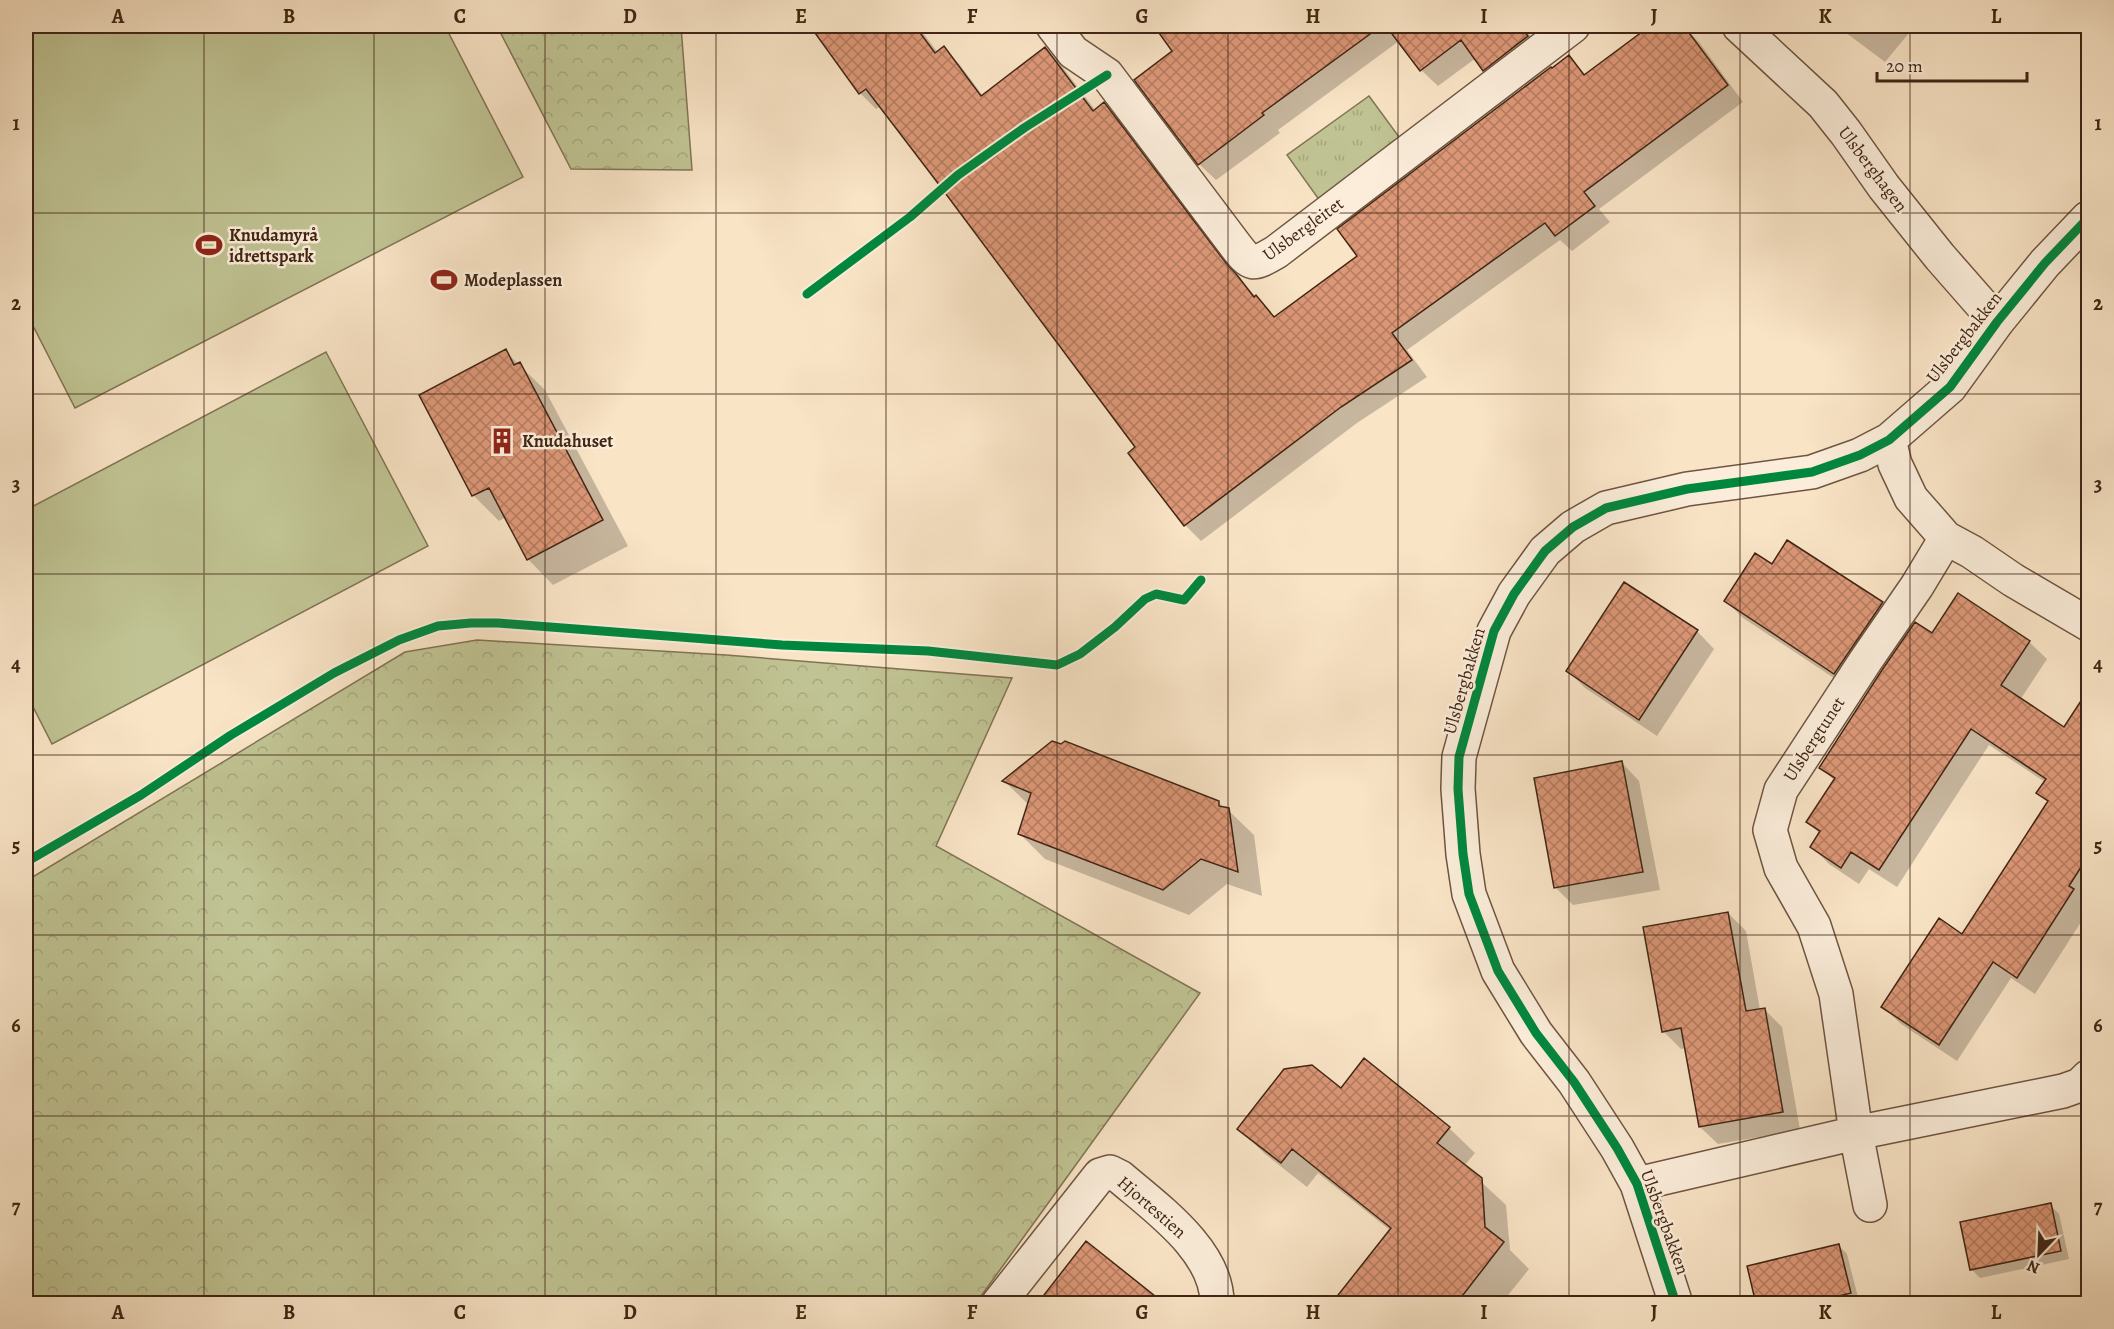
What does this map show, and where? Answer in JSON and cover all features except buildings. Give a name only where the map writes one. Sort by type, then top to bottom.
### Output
[{"type":"street","name":"Ulsbergleitet","points":[[1053,26],[1073,52],[1107,75],[1234,245],[1246,260],[1252,263],[1275,252],[1573,26]]},
{"type":"street","name":"Ulsberghagen","points":[[1739,26],[1823,104],[1884,187],[1940,257],[1997,322]]},
{"type":"street","name":"Ulsbergbakken","points":[[1676,1304],[1637,1184],[1617,1148],[1574,1082],[1536,1033],[1498,971],[1469,894],[1458,789],[1459,757],[1494,631],[1514,594],[1545,551],[1573,527],[1606,508],[1687,489],[1812,472],[1860,455],[1889,440],[1950,387],[1997,322],[2045,263],[2088,218]]},
{"type":"street","points":[[1889,440],[1895,464],[1911,498],[1946,538],[2088,624]]},
{"type":"street","name":"Ulsbergtunet","points":[[1870,1204],[1856,1133],[1836,994],[1814,926],[1781,868],[1770,830],[1781,790],[1917,586],[1946,538]]},
{"type":"street","points":[[1637,1184],[1856,1133],[2063,1091],[2080,1085],[2088,1077]]},
{"type":"street","name":"Hjortestien","points":[[998,1304],[1100,1175],[1110,1172],[1120,1177],[1178,1227],[1200,1252],[1217,1291],[1217,1304]]},
{"type":"green space","name":"Knudamyrå idrettspark","points":[[26,26],[445,26],[523,177],[75,408],[26,312]]},
{"type":"green space","points":[[497,26],[681,26],[692,170],[571,169]]},
{"type":"green space","points":[[1369,96],[1402,141],[1320,201],[1287,155]]},
{"type":"green space","points":[[326,352],[428,546],[52,744],[26,693],[26,510]]},
{"type":"green space","points":[[477,640],[726,655],[1012,678],[936,846],[1200,993],[976,1303],[26,1303],[26,881],[405,652]]},
{"type":"cycle path","points":[[807,294],[910,217],[958,175],[1024,128],[1107,75]]},
{"type":"cycle path","points":[[1676,1304],[1637,1184],[1617,1148],[1574,1082],[1536,1033],[1498,971],[1469,894],[1458,789],[1459,757],[1494,631],[1514,594],[1545,551],[1573,527],[1606,508],[1687,489],[1812,472],[1860,455],[1889,440],[1950,387],[1997,322],[2045,263],[2088,218]]},
{"type":"cycle path","points":[[26,862],[141,795],[231,735],[334,673],[399,640],[438,626],[498,623],[782,645],[928,651],[1057,665],[1080,654],[1115,627],[1145,599],[1156,594],[1184,600],[1201,580]]},
{"type":"place","name":"Knudamyrå idrettspark","points":[[209,245]]},
{"type":"place","name":"Modeplassen","points":[[444,280]]},
{"type":"place","name":"Knudahuset","points":[[502,441]]}]
